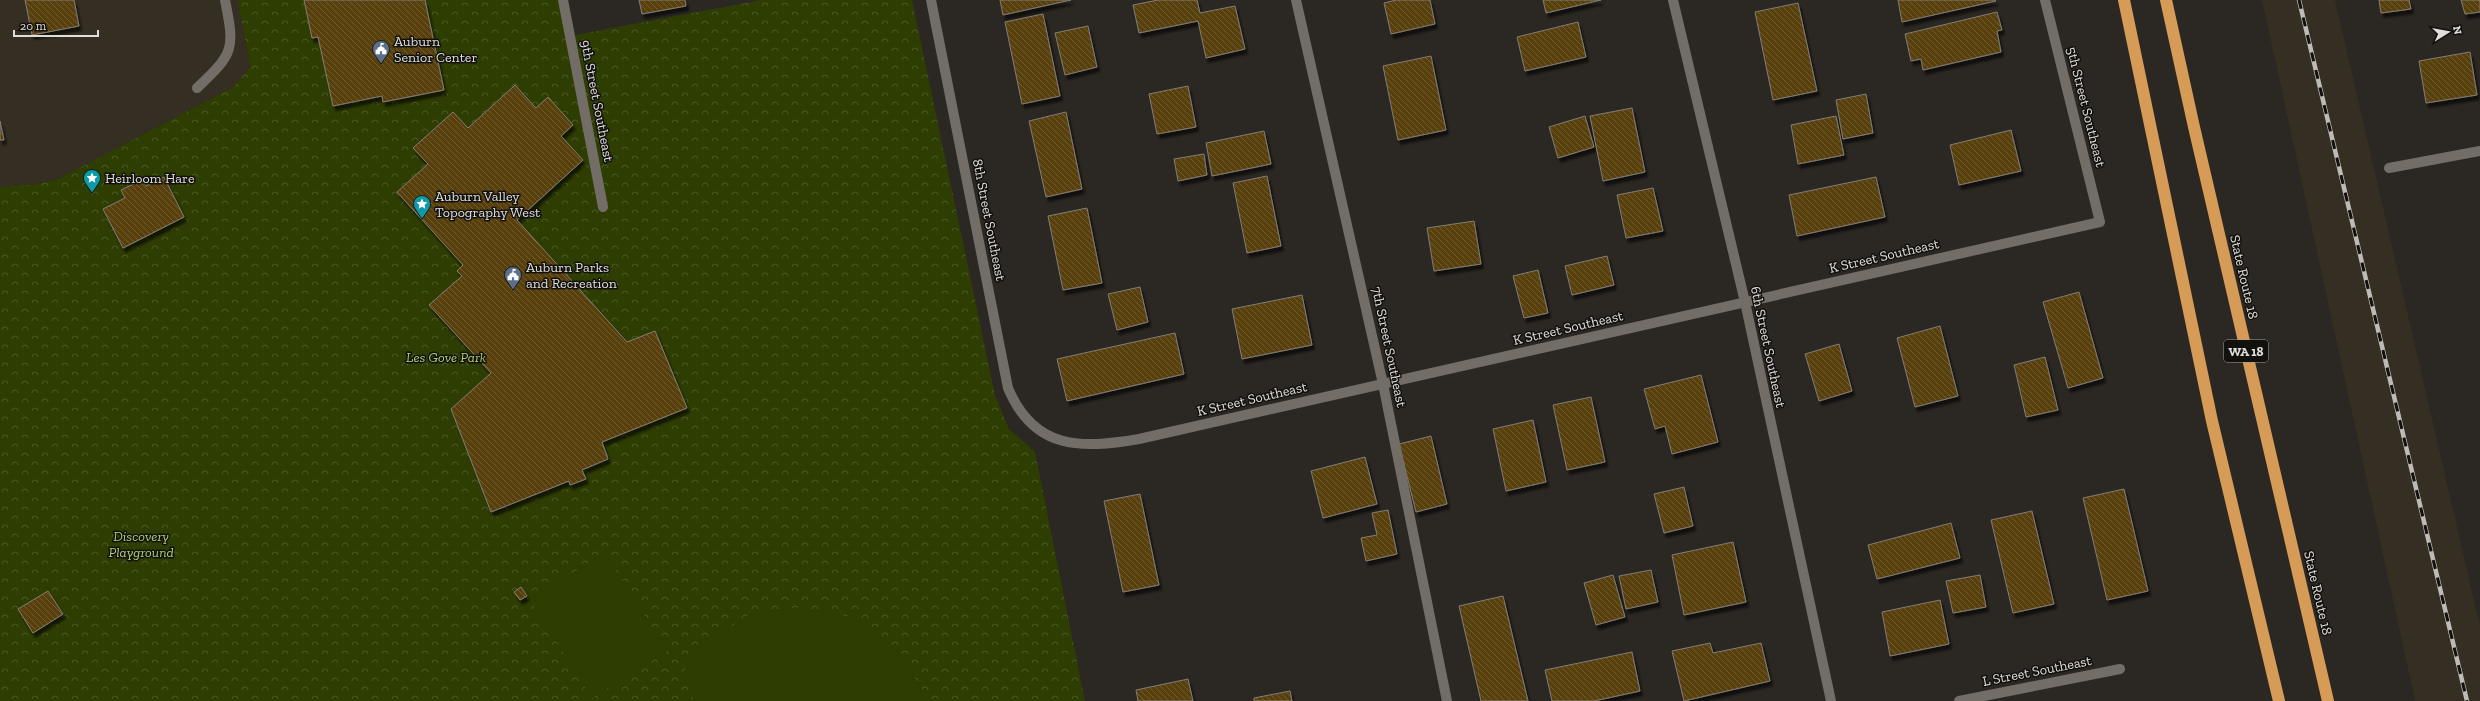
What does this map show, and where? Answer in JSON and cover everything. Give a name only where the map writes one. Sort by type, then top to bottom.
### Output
[{"type":"highway","points":[[2124,0],[2212,420],[2278,701]]},
{"type":"highway","name":"State Route 18","points":[[2166,0],[2194,127],[2328,701]]},
{"type":"street","points":[[197,88],[224,63],[229,51],[230,28],[225,0]]},
{"type":"street","name":"9th Street Southeast","points":[[563,0],[603,207]]},
{"type":"street","name":"8th Street Southeast","points":[[930,0],[1008,388],[1018,409],[1044,432]]},
{"type":"street","name":"7th Street Southeast","points":[[1296,0],[1383,384],[1447,701]]},
{"type":"street","name":"6th Street Southeast","points":[[1673,0],[1745,302],[1831,701]]},
{"type":"street","name":"5th Street Southeast","points":[[2045,0],[2100,222]]},
{"type":"street","points":[[2389,168],[2480,150]]},
{"type":"street","name":"K Street Southeast","points":[[1044,432],[1069,444],[1106,445],[2100,222]]},
{"type":"street","name":"L Street Southeast","points":[[1959,701],[2120,669]]},
{"type":"shaded area","points":[[0,0],[238,0],[250,67],[233,87],[58,179],[37,184],[0,187]]},
{"type":"shaded area","points":[[2262,0],[2335,0],[2480,626],[2480,701],[2415,701]]},
{"type":"green space","name":"Les Gove Park","points":[[238,0],[563,0],[570,36],[761,0],[912,0],[995,395],[1009,429],[1035,452],[1085,701],[0,701],[0,187],[37,184],[58,179],[233,87],[250,67]]},
{"type":"green space","points":[[605,553],[667,651],[592,698],[530,600]]},
{"type":"green space","points":[[801,607],[851,617],[894,647],[924,692],[925,701],[695,701],[681,674],[710,641],[749,615]]},
{"type":"building","points":[[25,0],[74,0],[79,26],[32,35]]},
{"type":"building","name":"Auburn Senior Center","points":[[304,0],[425,0],[444,90],[383,102],[382,96],[333,106],[318,37],[312,38]]},
{"type":"building","points":[[639,0],[685,0],[686,6],[642,14]]},
{"type":"building","points":[[1000,0],[1071,0],[1003,15]]},
{"type":"building","points":[[1158,0],[1197,0],[1200,13],[1235,6],[1245,49],[1206,58],[1198,21],[1139,33],[1133,5]]},
{"type":"building","points":[[1396,0],[1430,0],[1435,24],[1391,34],[1384,3]]},
{"type":"building","points":[[1543,0],[1601,0],[1546,13]]},
{"type":"building","points":[[1898,0],[1995,0],[1996,1],[1902,22]]},
{"type":"building","points":[[2379,0],[2409,0],[2411,9],[2381,13]]},
{"type":"building","points":[[2461,0],[2480,0],[2480,12],[2465,14]]},
{"type":"building","points":[[1798,3],[1817,91],[1773,100],[1755,12]]},
{"type":"building","points":[[1997,12],[2002,30],[1997,31],[2001,52],[1923,70],[1921,59],[1911,61],[1905,34]]},
{"type":"building","points":[[1043,14],[1060,96],[1022,104],[1005,22]]},
{"type":"building","points":[[1578,22],[1586,57],[1525,71],[1517,37]]},
{"type":"building","points":[[1088,26],[1097,67],[1065,75],[1055,33]]},
{"type":"building","points":[[2470,52],[2477,95],[2426,103],[2419,61]]},
{"type":"building","points":[[1431,56],[1446,130],[1398,140],[1383,66]]},
{"type":"building","name":"Auburn Parks and Recreation","points":[[515,85],[536,108],[548,97],[573,125],[561,136],[583,160],[517,220],[627,342],[655,331],[687,408],[602,442],[608,459],[582,470],[586,479],[570,485],[569,481],[491,512],[451,409],[491,373],[429,305],[462,276],[457,271],[463,265],[397,192],[428,164],[413,148],[453,112],[468,128]]},
{"type":"building","points":[[1188,86],[1196,127],[1157,134],[1149,94]]},
{"type":"building","points":[[1866,94],[1873,133],[1843,139],[1836,100]]},
{"type":"building","points":[[1632,108],[1645,172],[1603,181],[1590,116]]},
{"type":"building","points":[[1066,112],[1082,189],[1046,197],[1029,121]]},
{"type":"building","points":[[1585,116],[1594,147],[1558,158],[1549,127]]},
{"type":"building","points":[[1836,116],[1844,155],[1798,164],[1791,125]]},
{"type":"building","points":[[0,121],[4,140],[0,140]]},
{"type":"building","points":[[2011,130],[2021,171],[1959,185],[1950,145]]},
{"type":"building","points":[[1264,131],[1271,164],[1212,176],[1206,143]]},
{"type":"building","points":[[1204,154],[1207,175],[1178,181],[1174,159]]},
{"type":"building","points":[[1267,176],[1281,246],[1247,253],[1233,183]]},
{"type":"building","points":[[164,177],[184,217],[123,248],[103,209],[125,198],[121,190],[142,180],[146,186]]},
{"type":"building","points":[[1876,177],[1885,217],[1797,236],[1789,195]]},
{"type":"building","points":[[1653,188],[1663,231],[1626,238],[1617,195]]},
{"type":"building","points":[[1087,208],[1102,283],[1063,290],[1048,216]]},
{"type":"building","points":[[1474,221],[1481,264],[1434,271],[1427,228]]},
{"type":"building","points":[[1607,256],[1614,285],[1572,295],[1565,266]]},
{"type":"building","points":[[1538,270],[1548,313],[1524,318],[1513,276]]},
{"type":"building","points":[[1140,287],[1148,322],[1117,330],[1108,294]]},
{"type":"building","points":[[2079,292],[2103,378],[2068,388],[2043,302]]},
{"type":"building","points":[[1302,295],[1312,345],[1242,359],[1232,309]]},
{"type":"building","points":[[1940,326],[1958,396],[1915,407],[1897,338]]},
{"type":"building","points":[[1175,333],[1184,374],[1067,401],[1057,359]]},
{"type":"building","points":[[1839,344],[1852,391],[1819,401],[1805,354]]},
{"type":"building","points":[[2045,357],[2058,410],[2026,417],[2014,365]]},
{"type":"building","points":[[1701,375],[1718,442],[1672,454],[1665,426],[1655,429],[1644,389]]},
{"type":"building","points":[[1591,397],[1605,462],[1567,470],[1553,405]]},
{"type":"building","points":[[1533,420],[1546,482],[1506,491],[1493,429]]},
{"type":"building","points":[[1431,436],[1447,504],[1416,512],[1399,444]]},
{"type":"building","points":[[1365,457],[1377,504],[1323,518],[1311,471]]},
{"type":"building","points":[[1684,487],[1693,526],[1664,533],[1654,494]]},
{"type":"building","points":[[2124,489],[2148,591],[2107,600],[2083,498]]},
{"type":"building","points":[[1140,494],[1159,585],[1123,592],[1104,501]]},
{"type":"building","points":[[1388,510],[1397,554],[1366,561],[1361,538],[1377,535],[1372,513]]},
{"type":"building","points":[[2032,511],[2054,604],[2013,613],[1991,520]]},
{"type":"building","points":[[1951,523],[1960,558],[1877,579],[1868,545]]},
{"type":"building","points":[[1733,542],[1746,602],[1684,615],[1672,555]]},
{"type":"building","points":[[1651,570],[1658,602],[1626,609],[1619,576]]},
{"type":"building","points":[[1613,575],[1625,617],[1596,625],[1584,583]]},
{"type":"building","points":[[1980,575],[1986,607],[1953,613],[1946,581]]},
{"type":"building","points":[[521,587],[527,596],[520,600],[514,592]]},
{"type":"building","points":[[48,591],[63,614],[33,633],[18,609]]},
{"type":"building","points":[[1503,596],[1528,701],[1481,701],[1459,606]]},
{"type":"building","points":[[1940,600],[1949,644],[1890,656],[1882,612]]},
{"type":"building","points":[[1710,643],[1713,653],[1761,643],[1770,681],[1684,701],[1672,651]]},
{"type":"building","points":[[1632,652],[1640,691],[1594,701],[1552,701],[1545,670]]},
{"type":"building","points":[[1188,679],[1193,701],[1138,701],[1136,690]]},
{"type":"building","points":[[1290,691],[1292,701],[1254,701],[1254,698]]},
{"type":"railway","points":[[2299,0],[2467,701]]},
{"type":"place","name":"Auburn Senior Center","points":[[381,64]]},
{"type":"place","name":"Heirloom Hare","points":[[92,193]]},
{"type":"place","name":"Auburn Valley Topography West","points":[[422,219]]},
{"type":"place","name":"Auburn Parks and Recreation","points":[[513,290]]},
{"type":"park label","name":"Discovery Playground","points":[[141,544]]}]
